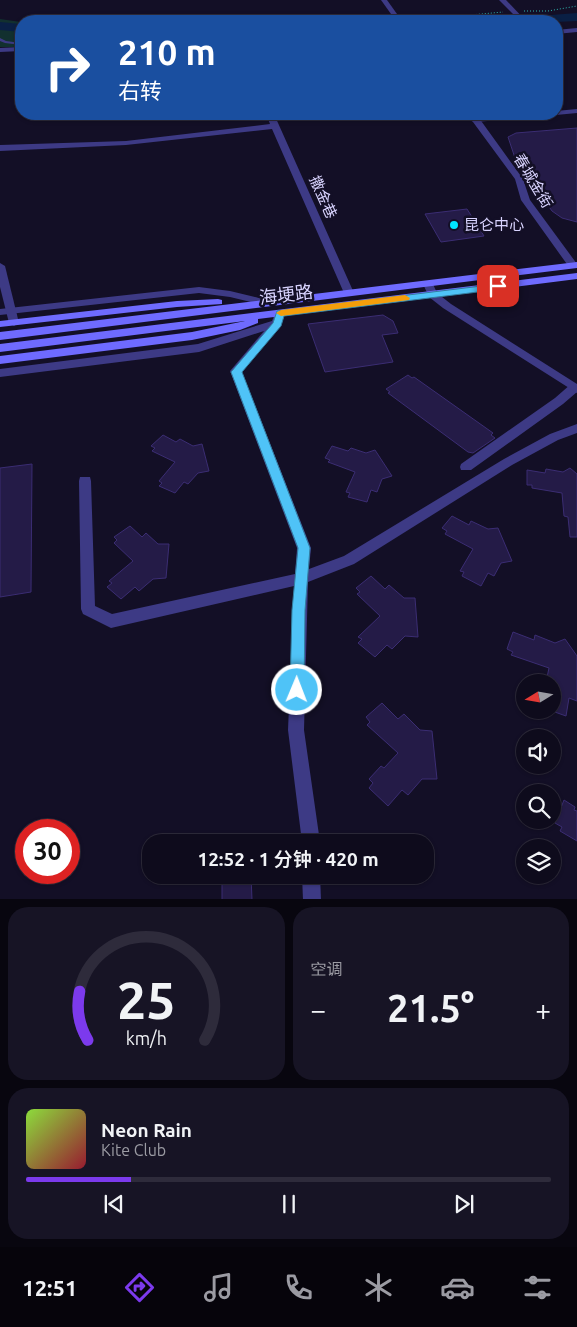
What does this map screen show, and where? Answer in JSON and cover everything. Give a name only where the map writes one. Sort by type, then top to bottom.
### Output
[{"type":"main road","name":"海埂路","points":[[0,336],[274,313],[349,293],[575,265]]},
{"type":"main road","name":"海埂路","points":[[0,348],[577,276]]},
{"type":"main road","points":[[0,324],[177,304],[233,302],[274,313]]},
{"type":"main road","points":[[0,360],[192,336],[240,327],[274,313]]},
{"type":"street","points":[[384,0],[395,15]]},
{"type":"street","points":[[502,0],[517,15]]},
{"type":"street","points":[[563,31],[577,30]]},
{"type":"street","points":[[0,50],[15,50]]},
{"type":"street","points":[[563,112],[577,111]]},
{"type":"street","name":"撒金巷","points":[[272,120],[349,293]]},
{"type":"street","name":"春城金街","points":[[476,120],[518,179],[526,200],[575,265]]},
{"type":"street","points":[[0,148],[126,143],[275,126]]},
{"type":"street","points":[[0,266],[14,323]]},
{"type":"street","points":[[428,284],[433,295],[576,388],[466,467]]},
{"type":"street","points":[[0,312],[199,290],[230,294],[274,313]]},
{"type":"street","points":[[0,373],[199,348],[274,313]]},
{"type":"street","points":[[274,313],[236,372],[304,548],[299,610],[296,730],[310,834]]},
{"type":"street","points":[[86,481],[88,609],[111,621],[302,578],[349,560],[508,462],[554,436],[577,428]]},
{"type":"street","points":[[311,884],[312,899]]},
{"type":"lane","points":[[0,39],[5,42],[15,43]]},
{"type":"path","points":[[470,15],[513,11],[548,11],[577,6]]},
{"type":"green space","points":[[0,19],[15,21],[15,47],[0,47]]},
{"type":"building","points":[[577,128],[577,222],[562,218],[552,211],[515,158],[508,137],[516,133]]},
{"type":"building","name":"昆仑中心","points":[[467,209],[484,236],[441,242],[425,214]]},
{"type":"building","points":[[383,315],[393,321],[398,333],[382,335],[393,362],[325,372],[308,324]]},
{"type":"building","points":[[408,375],[412,378],[414,377],[493,433],[491,435],[495,438],[473,453],[468,452],[388,393],[390,392],[386,389]]},
{"type":"building","points":[[163,435],[176,442],[180,439],[193,446],[202,444],[209,471],[198,473],[188,484],[184,482],[175,493],[159,486],[162,483],[159,481],[175,462],[152,451],[155,448],[151,446]]},
{"type":"building","points":[[332,446],[348,451],[351,448],[366,453],[375,450],[392,476],[382,479],[377,492],[371,490],[367,502],[348,497],[350,493],[346,492],[355,472],[328,462],[330,460],[325,458]]},
{"type":"building","points":[[32,464],[31,592],[0,597],[0,468]]},
{"type":"building","points":[[570,468],[577,474],[577,537],[570,537],[568,517],[564,516],[562,493],[532,488],[532,485],[527,485],[527,470],[545,473],[546,469],[563,472]]},
{"type":"building","points":[[452,516],[469,525],[471,521],[488,529],[498,528],[512,561],[501,563],[494,576],[488,573],[481,586],[462,576],[464,572],[460,571],[473,549],[445,534],[447,531],[442,528]]},
{"type":"building","points":[[130,526],[142,537],[146,533],[158,544],[169,544],[166,578],[153,579],[139,591],[135,587],[121,599],[107,587],[112,583],[109,581],[133,561],[114,543],[117,540],[114,537]]},
{"type":"building","points":[[371,576],[385,589],[389,585],[404,598],[415,598],[418,637],[405,636],[392,649],[387,645],[375,657],[358,643],[362,639],[358,637],[380,616],[357,594],[360,592],[356,588]]},
{"type":"building","points":[[513,632],[534,640],[535,635],[555,643],[565,639],[577,656],[577,701],[569,698],[566,716],[561,714],[561,674],[548,674],[549,668],[511,655],[513,652],[507,649]]},
{"type":"building","points":[[382,703],[398,719],[404,714],[420,730],[432,731],[437,779],[422,779],[408,795],[402,790],[388,806],[369,788],[373,783],[369,779],[381,766],[384,768],[398,753],[367,725],[370,722],[366,717]]},
{"type":"building","points":[[564,800],[575,807],[574,810],[577,811],[577,841],[560,831],[562,827],[561,808]]},
{"type":"building","points":[[222,884],[251,884],[252,899],[222,899]]},
{"type":"waterway","points":[[563,18],[577,17]]},
{"type":"waterway","points":[[0,26],[15,27]]},
{"type":"slow traffic","points":[[281,313],[405,298]]},
{"type":"place","name":"昆仑中心","points":[[454,225]]},
{"type":"route","points":[[297,690],[299,610],[304,548],[236,372],[277,323],[280,313],[498,286]]}]
